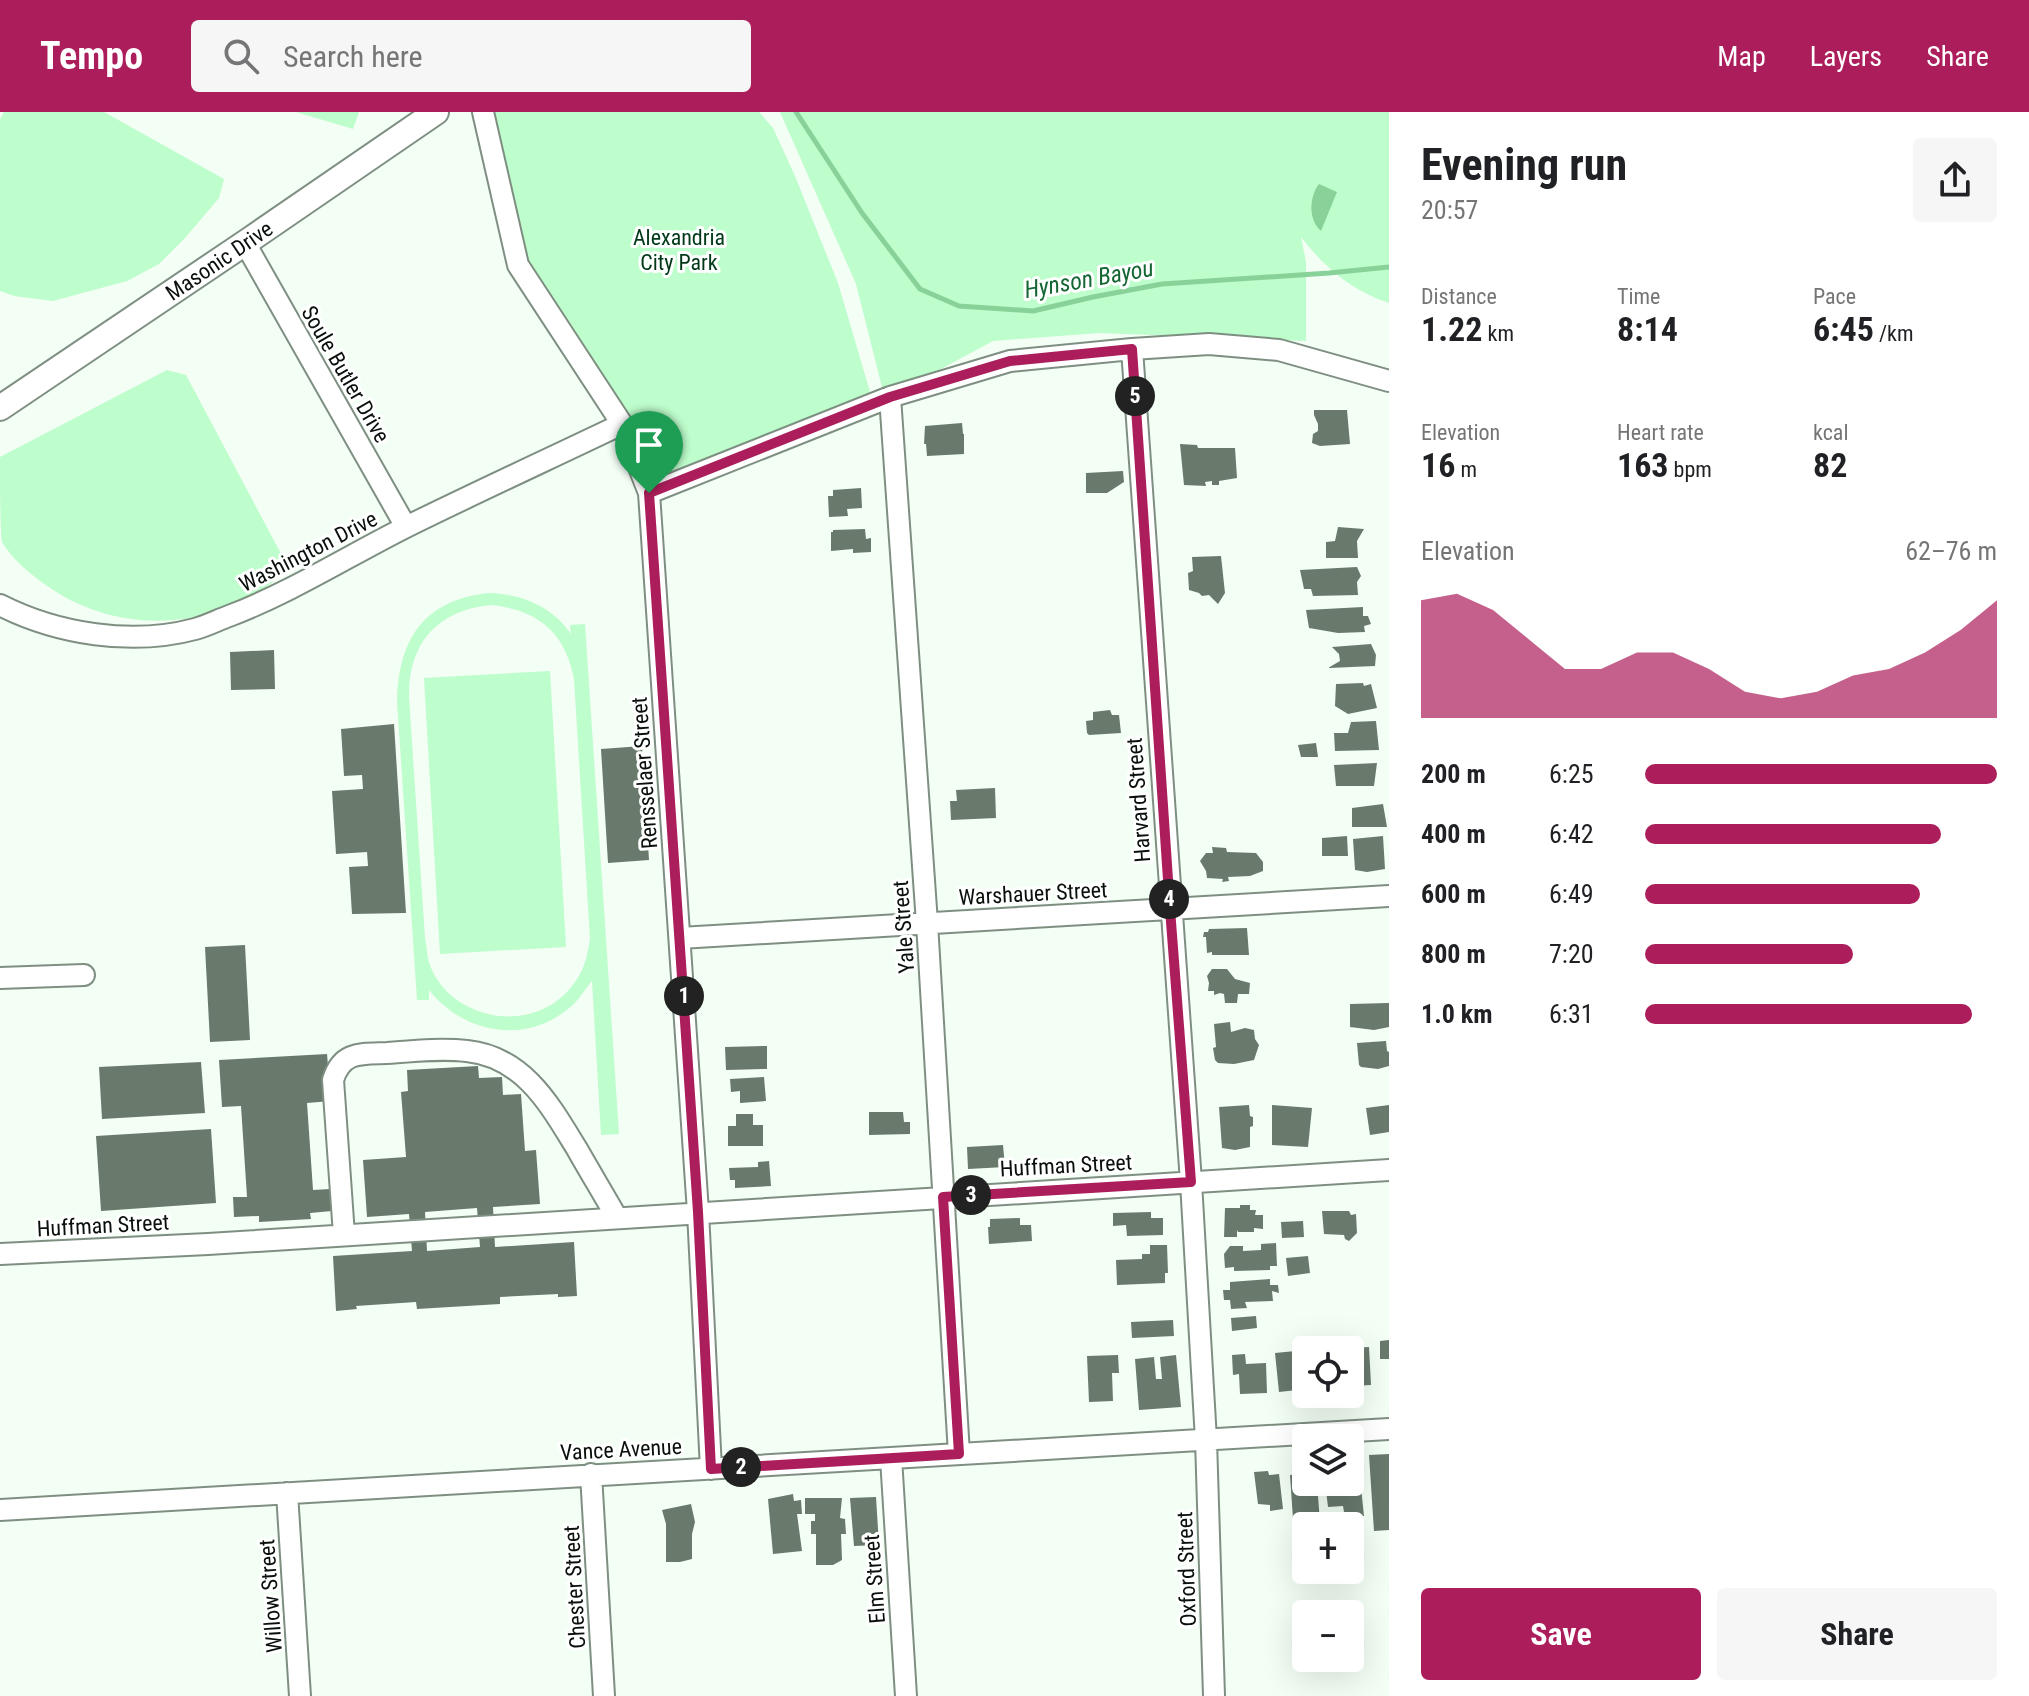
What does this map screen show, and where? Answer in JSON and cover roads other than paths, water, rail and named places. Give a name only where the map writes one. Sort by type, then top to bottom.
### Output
[{"type":"main road","name":"Masonic Drive","points":[[0,408],[436,112]]},
{"type":"street","name":"Rensselaer Street","points":[[483,112],[518,265],[622,424],[649,493],[698,1212],[711,1469]]},
{"type":"street","name":"Soule Butler Drive","points":[[245,243],[406,527]]},
{"type":"street","points":[[649,493],[890,397],[1010,361],[1209,344],[1279,350],[1389,380]]},
{"type":"street","name":"Harvard Street","points":[[1132,349],[1191,1182],[1206,1440]]},
{"type":"street","name":"Yale Street","points":[[890,397],[927,923],[959,1454]]},
{"type":"street","name":"Washington Drive","points":[[1,608],[79,633],[138,638],[194,629],[254,606],[313,578],[406,527],[622,424]]},
{"type":"street","name":"Warshauer Street","points":[[680,938],[1389,896]]},
{"type":"street","points":[[0,978],[84,975]]},
{"type":"street","points":[[344,1235],[333,1080],[337,1067],[348,1058],[362,1054],[469,1051],[510,1066],[530,1081],[549,1103],[617,1218]]},
{"type":"street","name":"Huffman Street","points":[[0,1254],[208,1244],[1389,1170]]},
{"type":"street","name":"Vance Avenue","points":[[0,1510],[1389,1429]]},
{"type":"street","name":"Oxford Street","points":[[1206,1440],[1214,1696]]},
{"type":"street","name":"Elm Street","points":[[891,1458],[906,1696]]},
{"type":"street","name":"Chester Street","points":[[591,1474],[604,1696]]},
{"type":"street","name":"Willow Street","points":[[287,1493],[300,1696]]},
{"type":"waterway","name":"Hynson Bayou","points":[[796,112],[862,213],[920,289],[959,306],[1033,311],[1162,284],[1389,267]]},
{"type":"park label","name":"Alexandria City Park","points":[[679,250]]}]
